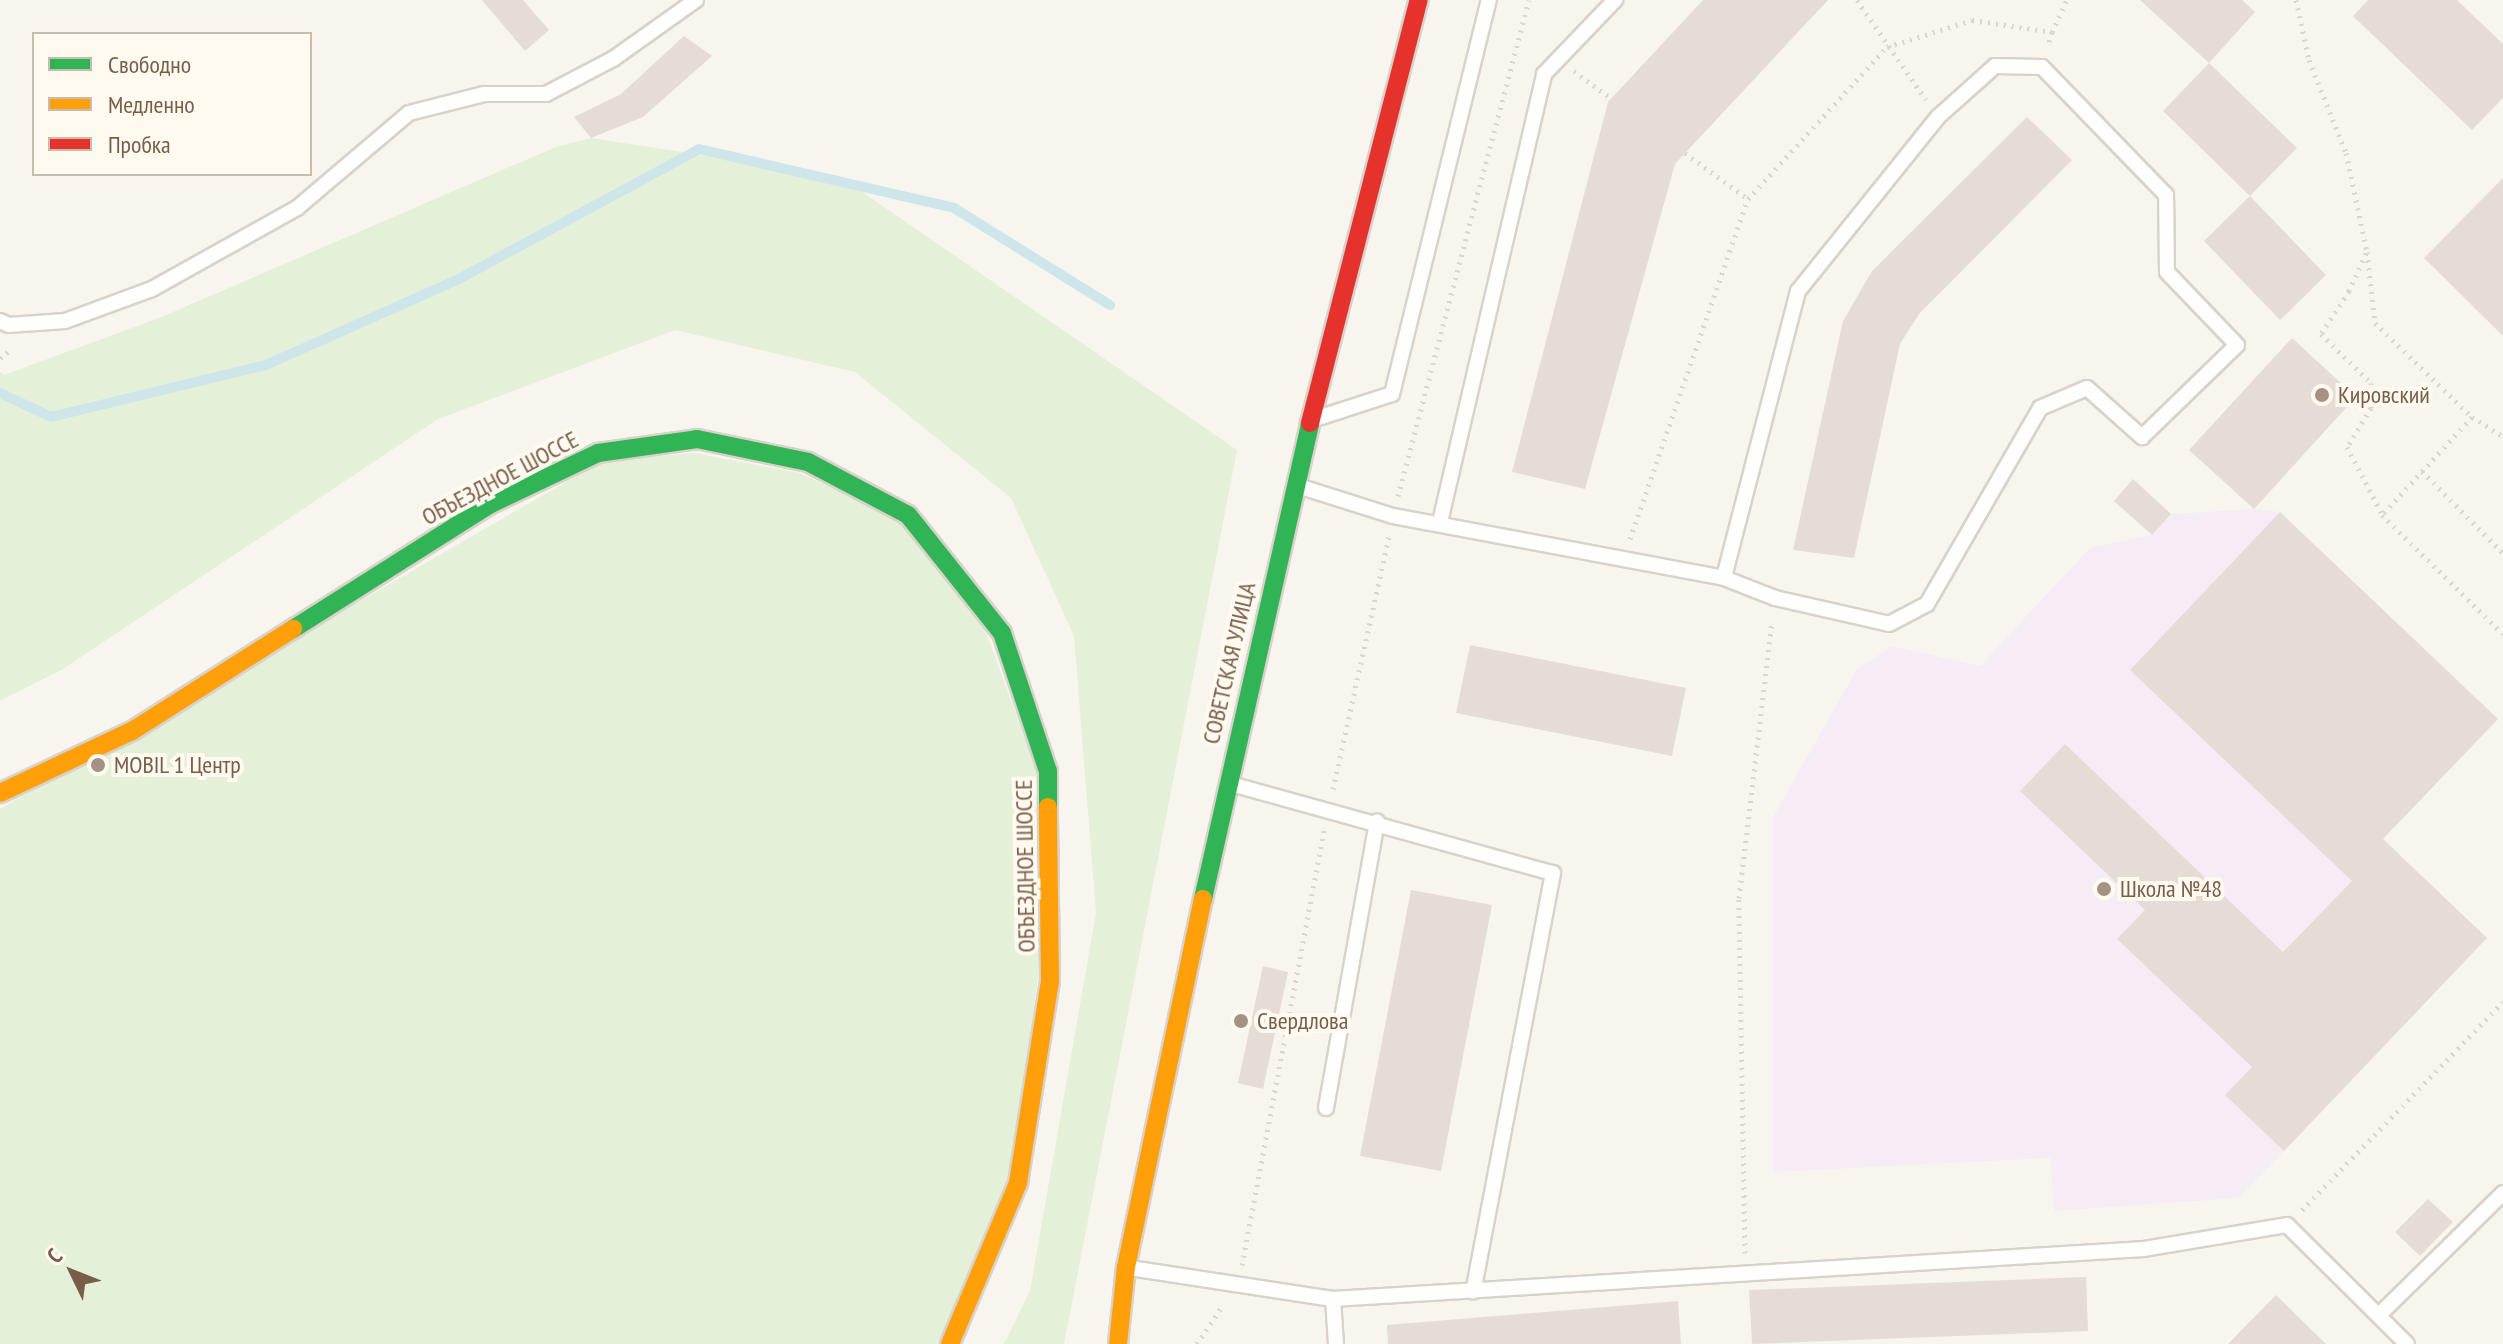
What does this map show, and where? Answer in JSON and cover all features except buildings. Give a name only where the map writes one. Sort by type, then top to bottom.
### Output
[{"type":"street","name":"СОВЕТСКАЯ УЛИЦА","points":[[1118,1344],[1126,1267],[1227,783],[1294,485],[1419,0]]},
{"type":"street","name":"ОБЪЕЗДНОЕ ШОССЕ","points":[[0,793],[132,731],[489,505],[598,453],[697,439],[808,462],[908,515],[1002,633],[1048,771],[1050,982],[1018,1183],[950,1344]]},
{"type":"lane","points":[[0,321],[9,325],[65,321],[152,289],[297,208],[409,113],[484,94],[546,94],[613,59],[696,0]]},
{"type":"lane","points":[[1310,420],[1392,394],[1489,0]]},
{"type":"lane","points":[[1440,522],[1544,74],[1615,0]]},
{"type":"lane","points":[[1294,485],[1393,516],[1440,522],[1622,562],[1724,578],[1775,598],[1889,624],[1927,604],[2040,408],[2087,388],[2142,437],[2237,345],[2167,272],[2166,195],[2042,67],[1995,66],[1938,117],[1798,291],[1724,578]]},
{"type":"lane","points":[[1227,783],[1553,873],[1473,1291]]},
{"type":"lane","points":[[1326,1108],[1377,822]]},
{"type":"lane","points":[[2379,1315],[2503,1193]]},
{"type":"lane","points":[[1126,1267],[1333,1299],[2144,1249],[2287,1225],[2407,1344]]},
{"type":"lane","points":[[1333,1299],[1336,1344]]},
{"type":"path","points":[[1197,1344],[1238,1284],[1328,809],[1393,516],[1529,0]]},
{"type":"path","points":[[1857,0],[1938,117]]},
{"type":"path","points":[[2042,67],[2052,32],[2067,0]]},
{"type":"path","points":[[2296,0],[2309,60],[2346,153],[2367,252],[2375,323],[2472,417],[2503,436]]},
{"type":"path","points":[[1622,562],[1748,199],[1887,47],[1972,20],[2052,32]]},
{"type":"path","points":[[1558,59],[1612,99]]},
{"type":"path","points":[[1685,153],[1748,199]]},
{"type":"path","points":[[2367,252],[2349,291],[2321,334],[2371,383],[2371,408],[2347,447],[2382,515],[2503,634]]},
{"type":"path","points":[[2382,515],[2472,417]]},
{"type":"path","points":[[2422,471],[2503,553]]},
{"type":"path","points":[[1746,1274],[1739,898],[1775,598]]},
{"type":"path","points":[[2287,1225],[2503,1002]]},
{"type":"shaded area","name":"Школа №48","points":[[2254,509],[2280,512],[2498,719],[2383,839],[2284,1151],[2238,1198],[2054,1211],[2050,1158],[1773,1172],[1773,817],[1857,669],[1892,646],[1980,666],[2090,548],[2151,535],[2171,514]]},
{"type":"green space","points":[[591,138],[839,176],[1237,450],[1064,1344],[1004,1344],[1030,1291],[1096,913],[1074,636],[1011,498],[855,372],[675,330],[438,419],[63,669],[0,701],[0,372],[4,375],[159,318],[556,147]]},
{"type":"green space","points":[[695,453],[800,473],[898,519],[985,630],[1038,773],[1038,976],[1013,1166],[938,1344],[0,1344],[0,809],[602,461]]},
{"type":"waterway","points":[[0,393],[51,417],[266,365],[459,279],[699,149],[954,208],[1110,305]]},
{"type":"traffic: fast","points":[[1203,899],[1310,423]]},
{"type":"traffic: fast","points":[[293,629],[489,505],[598,453],[697,439],[808,462],[908,515],[1002,633],[1048,771],[1048,807]]},
{"type":"traffic: slow","points":[[0,793],[132,731],[293,629]]},
{"type":"traffic: slow","points":[[950,1344],[1018,1183],[1050,982],[1048,807]]},
{"type":"traffic: slow","points":[[1118,1344],[1126,1267],[1203,899]]},
{"type":"traffic: jam","points":[[1310,423],[1419,0]]},
{"type":"place","name":"Кировский","points":[[2322,395]]},
{"type":"place","name":"MOBIL 1 Центр","points":[[98,765]]},
{"type":"place","name":"Школа №48","points":[[2104,889]]},
{"type":"place","name":"Свердлова","points":[[1241,1021]]}]
